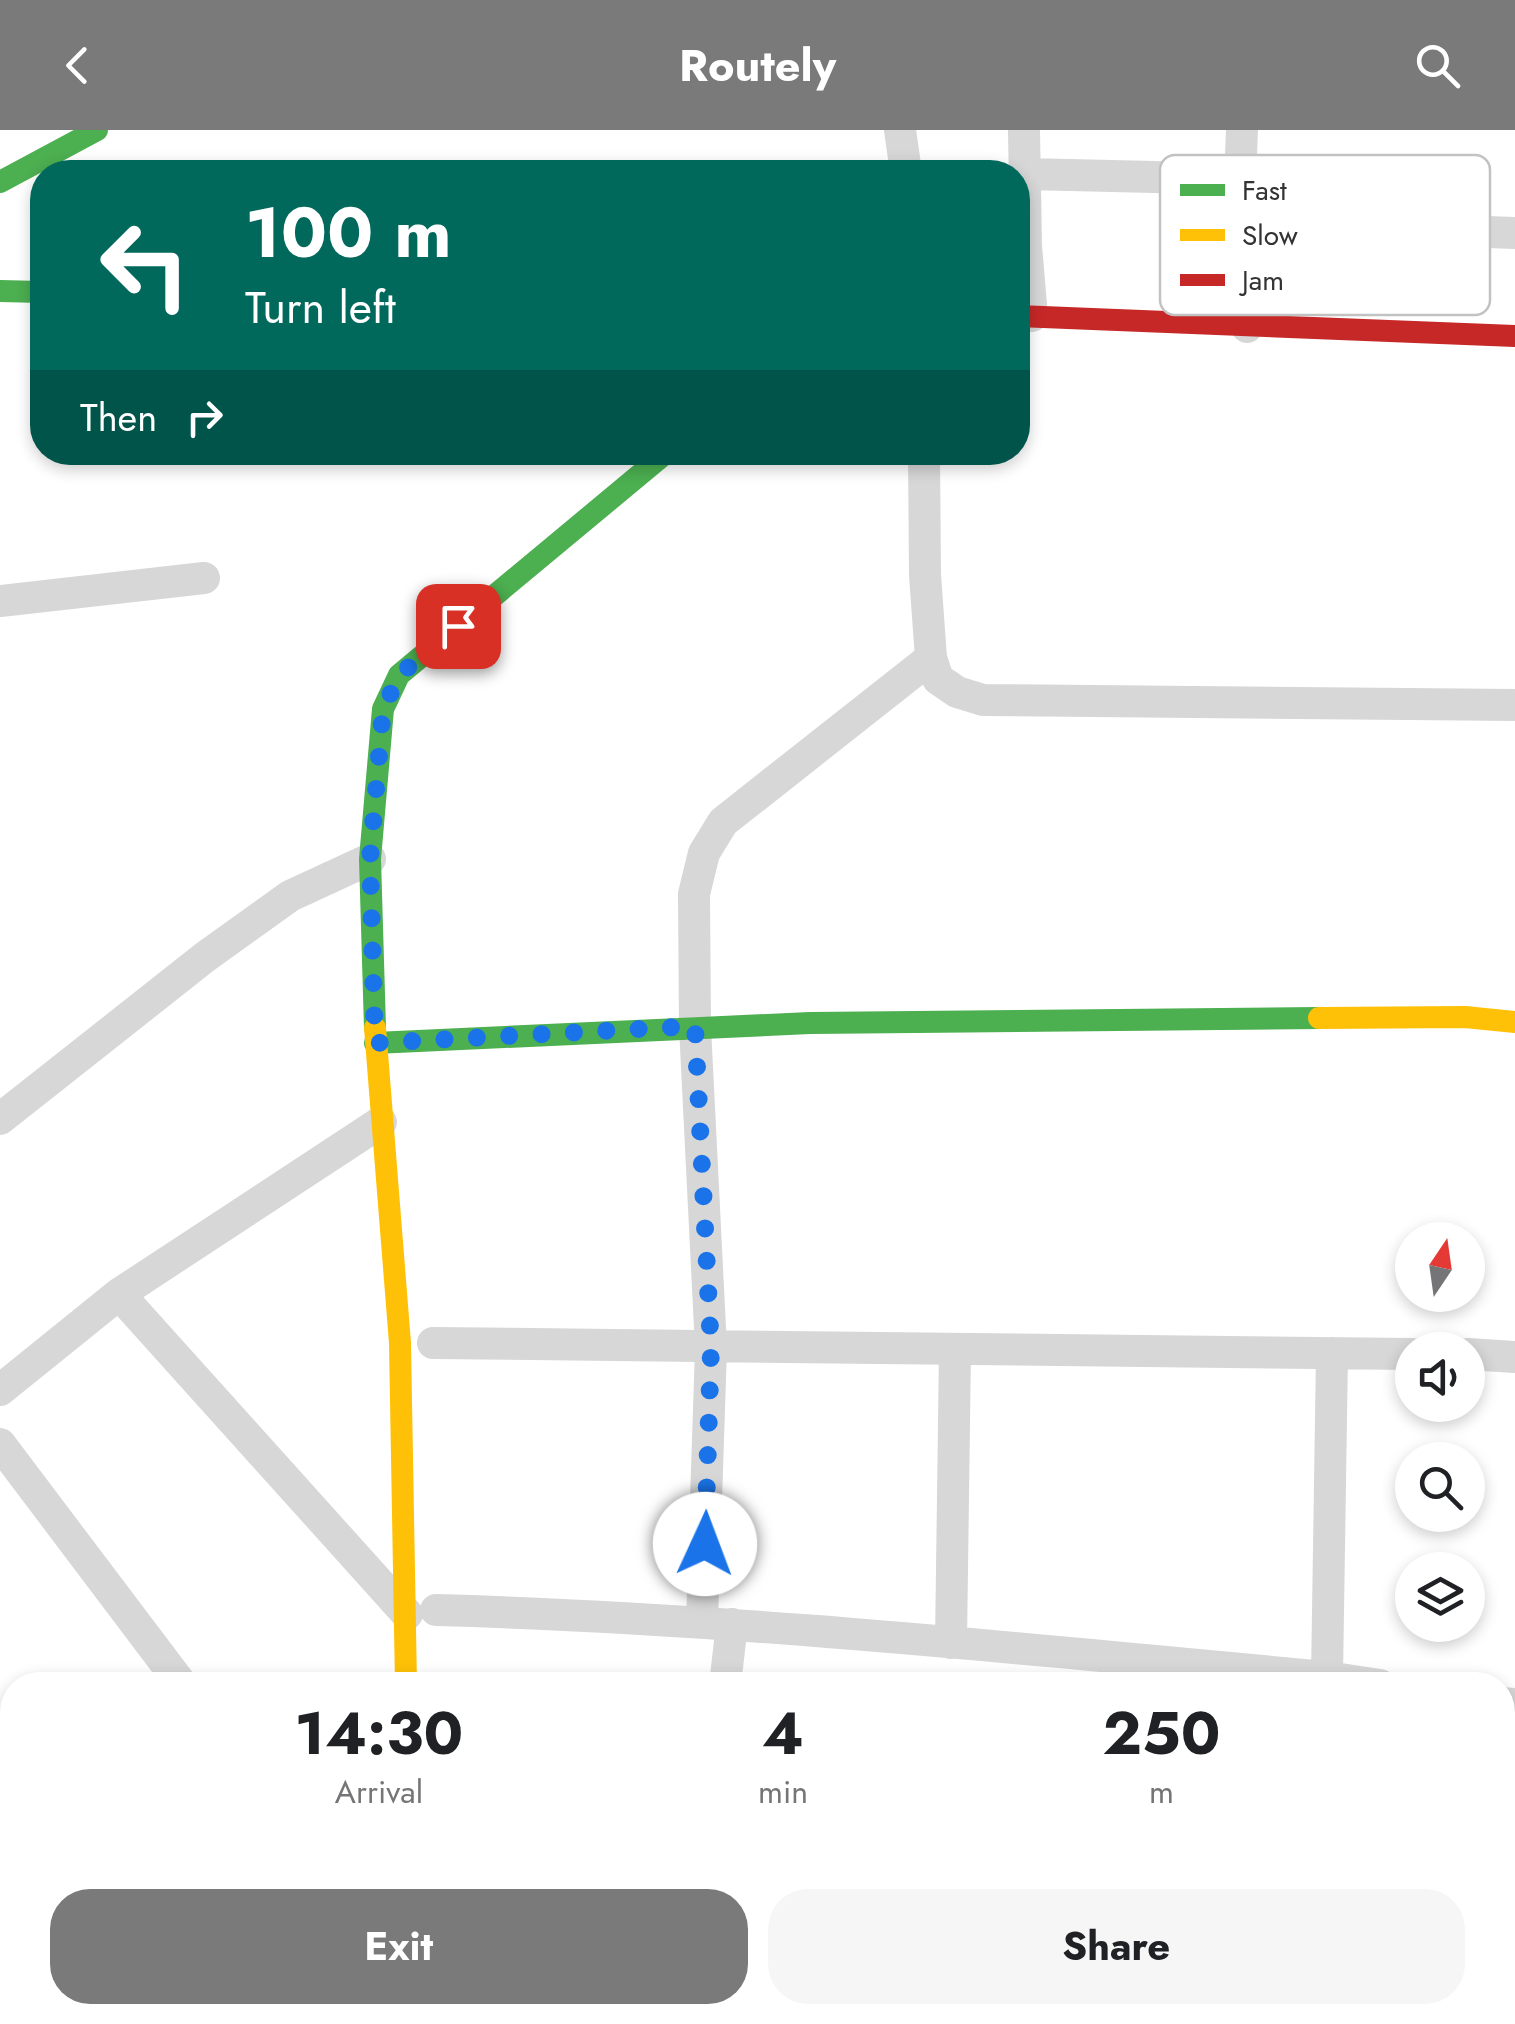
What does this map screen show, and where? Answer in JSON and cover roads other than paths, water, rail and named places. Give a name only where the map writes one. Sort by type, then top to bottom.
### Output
[{"type":"main road","points":[[41,160],[97,130]]},
{"type":"main road","points":[[0,182],[30,166]]},
{"type":"main road","points":[[0,292],[30,292]]},
{"type":"main road","points":[[1030,316],[1515,336]]},
{"type":"main road","points":[[409,1672],[422,1612],[375,1043],[370,859],[383,710],[399,675],[651,465]]},
{"type":"main road","points":[[375,1043],[695,1026],[1465,1017],[1515,1022]]},
{"type":"street","points":[[900,130],[904,160]]},
{"type":"street","points":[[1024,130],[1025,160]]},
{"type":"street","points":[[1241,155],[1242,130]]},
{"type":"street","points":[[1030,174],[1160,177]]},
{"type":"street","points":[[1490,232],[1515,233]]},
{"type":"street","points":[[1246,315],[1247,326]]},
{"type":"street","points":[[924,465],[931,658],[938,679],[957,692],[983,700],[1515,706]]},
{"type":"street","points":[[0,601],[204,578]]},
{"type":"street","points":[[723,1672],[717,1623],[711,1348],[695,1026],[694,894],[704,853],[723,822],[931,658]]},
{"type":"street","points":[[0,1119],[290,896],[370,859]]},
{"type":"street","points":[[0,1390],[119,1294],[381,1122]]},
{"type":"street","points":[[119,1294],[422,1612],[566,1613],[717,1623],[1272,1672]]},
{"type":"street","points":[[433,1343],[1395,1354]]},
{"type":"street","points":[[951,1643],[955,1350]]},
{"type":"street","points":[[1327,1672],[1332,1354]]},
{"type":"street","points":[[1485,1355],[1515,1357]]},
{"type":"street","points":[[0,1444],[172,1672]]}]
